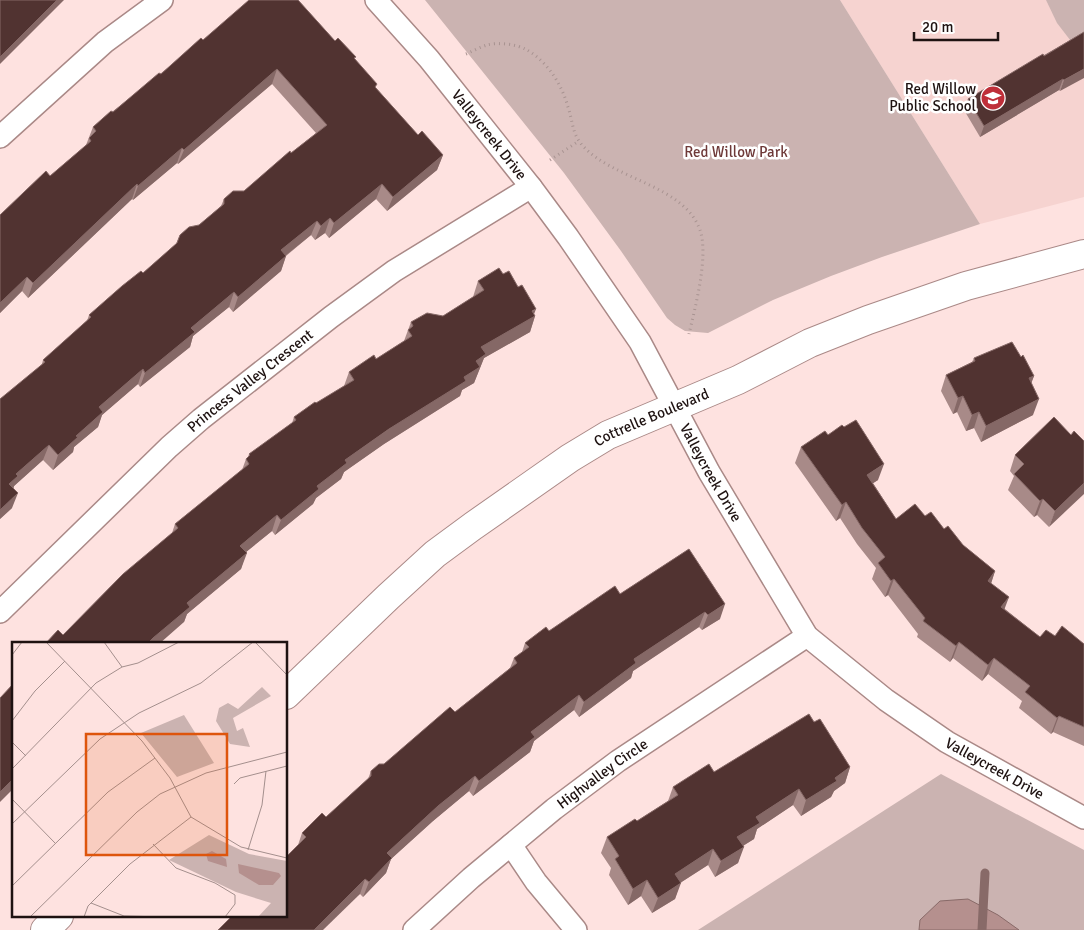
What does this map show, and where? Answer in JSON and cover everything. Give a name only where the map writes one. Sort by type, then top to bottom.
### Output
[{"type":"main road","name":"Cottrelle Boulevard","points":[[288,693],[434,554],[570,458],[608,435],[747,376],[810,343],[868,320],[966,286],[1084,254]]},
{"type":"main road","points":[[45,930],[57,918]]},
{"type":"street","points":[[0,137],[106,42],[162,0]]},
{"type":"street","name":"Valleycreek Drive","points":[[376,0],[429,59],[530,187],[640,342],[709,472],[807,636],[886,700],[947,742],[1084,818]]},
{"type":"street","name":"Princess Valley Crescent","points":[[0,612],[169,447],[201,419],[331,317],[386,277],[530,187]]},
{"type":"street","name":"Highvalley Circle","points":[[414,930],[510,845],[618,761],[807,636]]},
{"type":"street","points":[[510,845],[536,882],[576,930]]},
{"type":"path","points":[[466,54],[488,45],[508,45],[527,50],[544,63],[559,84],[568,108],[574,134],[579,141],[594,156],[678,200],[691,214],[700,230],[704,249],[689,334]]},
{"type":"path","points":[[550,160],[579,141]]},
{"type":"shaded area","name":"Red Willow Public School","points":[[840,0],[1084,0],[1084,197],[980,224]]},
{"type":"shaded area","points":[[968,899],[998,915],[1019,930],[919,930],[920,920],[940,901]]},
{"type":"green space","name":"Red Willow Park","points":[[425,0],[840,0],[980,224],[831,276],[773,300],[708,333],[685,331],[667,318],[564,173]]},
{"type":"green space","points":[[1046,0],[1084,0],[1084,58],[1057,23]]},
{"type":"green space","points":[[941,774],[1084,850],[1084,930],[698,930]]},
{"type":"building","points":[[0,0],[57,0],[0,57]]},
{"type":"building","points":[[249,0],[298,0],[335,41],[338,38],[356,57],[354,58],[377,84],[375,87],[418,135],[422,131],[443,155],[393,197],[382,184],[334,223],[330,218],[321,226],[317,221],[281,250],[286,256],[238,297],[234,292],[191,328],[195,332],[145,373],[143,369],[99,407],[103,412],[58,455],[49,445],[16,474],[18,476],[9,484],[18,493],[0,510],[0,399],[45,362],[43,360],[91,317],[89,315],[141,271],[143,273],[177,243],[180,235],[189,227],[199,225],[224,204],[224,199],[233,191],[244,191],[290,151],[291,153],[327,125],[277,69],[184,150],[182,148],[138,186],[137,184],[33,283],[27,277],[0,303],[0,215],[46,171],[50,176],[91,141],[89,138],[96,131],[93,127],[111,111],[113,112],[159,73],[161,74],[201,38],[203,40]]},
{"type":"building","points":[[1084,32],[1084,69],[1063,79],[984,126],[968,99]]},
{"type":"building","points":[[499,268],[503,274],[509,271],[518,287],[522,285],[536,309],[532,311],[535,316],[481,347],[486,354],[476,361],[480,367],[464,377],[466,381],[389,429],[345,460],[347,463],[317,486],[319,489],[281,520],[277,515],[240,546],[247,553],[187,603],[190,607],[149,642],[47,642],[58,630],[63,635],[123,574],[178,528],[175,524],[249,464],[246,459],[249,454],[296,420],[294,417],[315,402],[354,380],[349,372],[374,355],[376,359],[412,336],[408,330],[413,326],[411,322],[427,313],[443,316],[484,290],[478,281]]},
{"type":"building","points":[[1012,342],[1021,357],[1023,355],[1034,376],[1029,378],[1039,399],[986,426],[979,412],[972,415],[963,396],[958,398],[946,375],[975,361],[974,358]]},
{"type":"building","points":[[1054,417],[1071,435],[1074,431],[1084,441],[1084,483],[1055,511],[1043,499],[1040,501],[1014,474],[1024,464],[1015,455]]},
{"type":"building","points":[[856,420],[884,464],[867,475],[896,519],[915,504],[925,516],[931,512],[944,529],[948,526],[963,545],[995,571],[988,581],[1009,597],[1001,607],[1040,637],[1046,630],[1055,636],[1062,626],[1084,644],[1084,727],[1059,716],[1057,718],[1025,692],[1030,686],[994,658],[988,665],[959,642],[956,646],[923,621],[925,618],[894,579],[891,581],[878,563],[885,557],[862,528],[846,502],[842,505],[801,447],[825,431],[828,435],[842,425],[844,427]]},
{"type":"building","points":[[689,549],[725,604],[708,615],[705,612],[634,659],[636,663],[584,702],[579,695],[531,732],[535,737],[479,781],[475,776],[438,806],[387,853],[392,858],[369,882],[365,879],[314,930],[218,930],[230,918],[288,918],[288,855],[306,837],[302,833],[322,813],[326,817],[371,776],[371,771],[379,764],[384,764],[450,707],[455,712],[517,663],[514,658],[529,647],[525,643],[546,627],[549,631],[615,586],[620,594]]},
{"type":"building","points":[[12,685],[12,780],[0,792],[0,698]]},
{"type":"building","points":[[809,714],[814,722],[820,719],[850,767],[835,778],[837,781],[806,800],[799,789],[756,817],[760,823],[737,837],[744,847],[721,861],[713,849],[675,874],[681,883],[658,898],[647,880],[633,889],[615,859],[619,856],[607,837],[635,819],[637,821],[678,795],[673,787],[709,764],[714,772]]},
{"type":"waterway","points":[[982,930],[985,873]]},
{"type":"place","name":"Red Willow Public School","points":[[993,98]]}]
